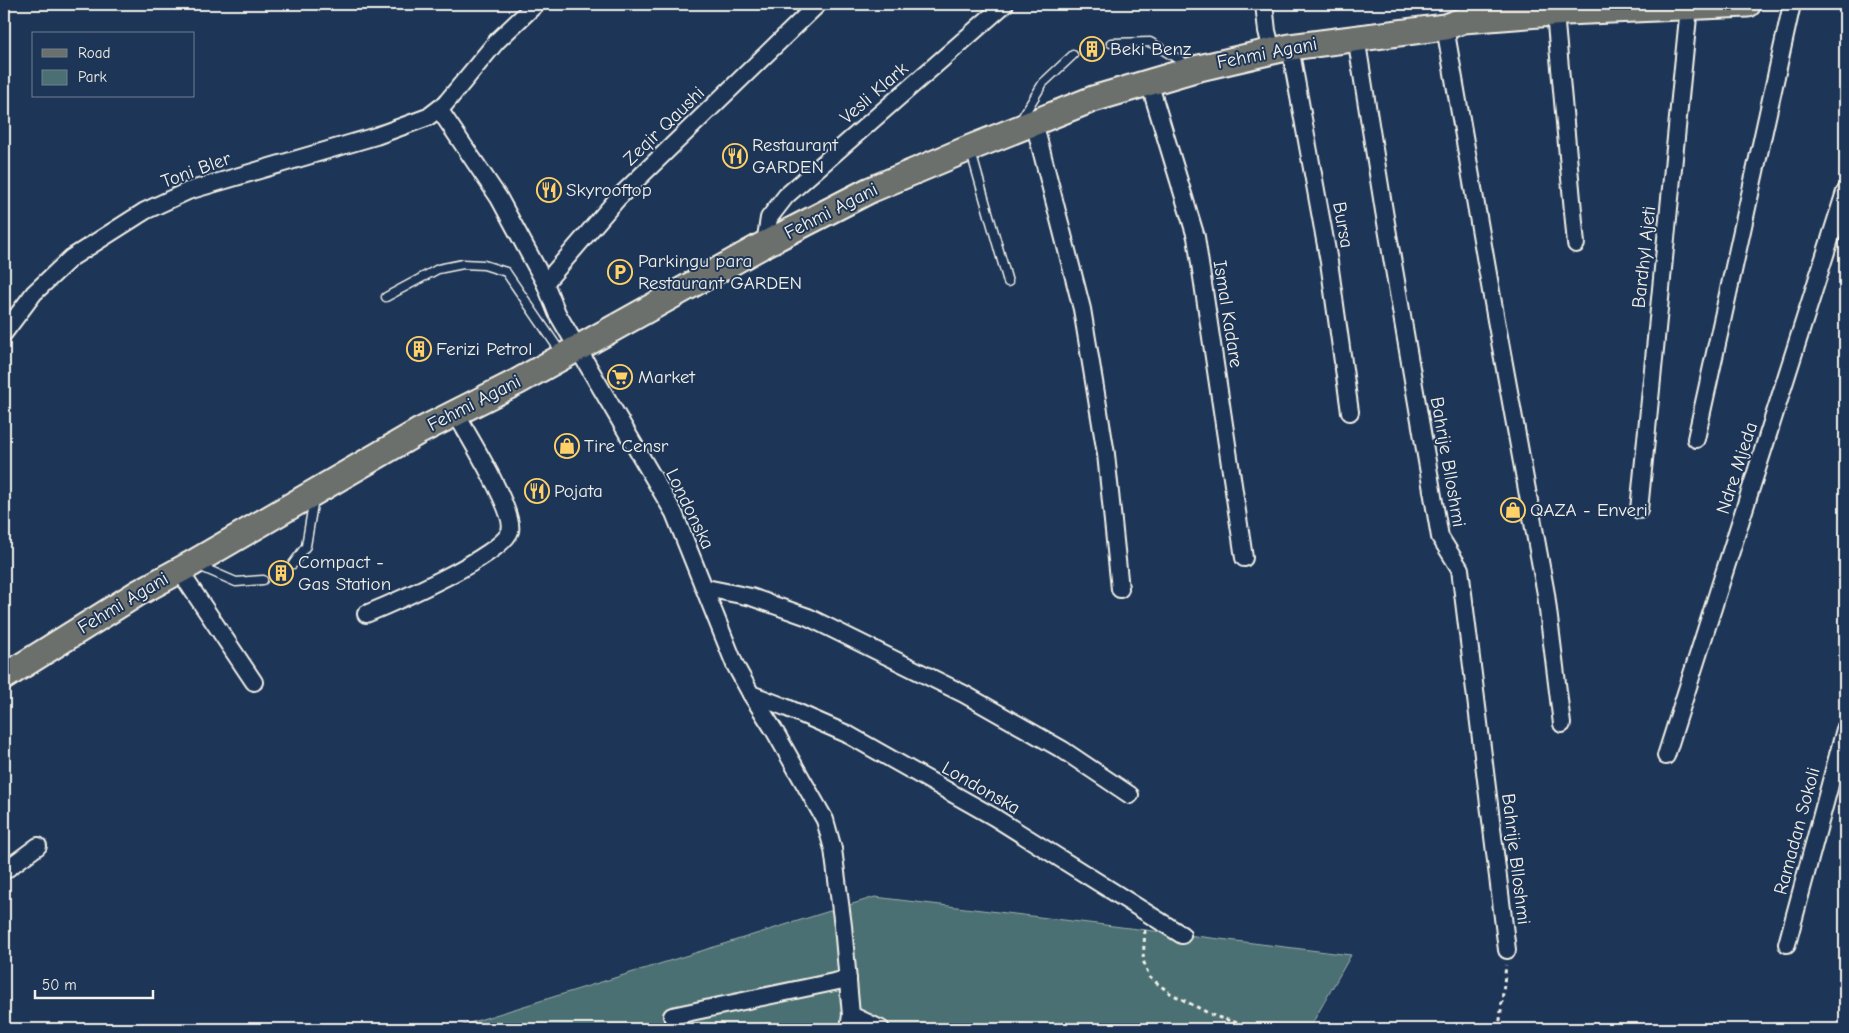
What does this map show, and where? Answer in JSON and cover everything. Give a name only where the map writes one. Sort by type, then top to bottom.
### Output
[{"type":"main road","name":"Fehmi Agani","points":[[4,676],[130,598],[418,432],[456,414],[570,353],[766,244],[870,190],[1094,99],[1195,69],[1281,48],[1460,20],[1559,10],[1748,4]]},
{"type":"street","name":"Toni Bler","points":[[4,333],[34,293],[71,258],[145,211],[188,190],[376,136],[428,117],[446,104],[497,41],[536,4]]},
{"type":"street","name":"Zeqir Qaushi","points":[[545,283],[618,198],[818,4]]},
{"type":"street","name":"Vesli Klark","points":[[766,244],[769,218],[786,196],[1005,4]]},
{"type":"street","name":"Bursa","points":[[1264,4],[1267,31],[1281,48],[1329,262],[1350,412]]},
{"type":"street","points":[[1696,440],[1792,4]]},
{"type":"street","name":"Bardhyl Ajeti","points":[[1639,510],[1689,7]]},
{"type":"street","points":[[1559,10],[1576,244]]},
{"type":"street","points":[[1460,20],[1494,311],[1546,594],[1562,724]]},
{"type":"street","name":"Bahrije Blloshmi","points":[[1356,37],[1440,537],[1460,569],[1507,950]]},
{"type":"street","name":"Ismal Kadare","points":[[1149,82],[1196,237],[1244,558]]},
{"type":"street","points":[[439,109],[499,198],[545,283],[570,353]]},
{"type":"street","points":[[1024,126],[1082,309],[1106,454],[1120,589]]},
{"type":"street","name":"Ndre Mjeda","points":[[1666,756],[1845,192]]},
{"type":"street","name":"Londonska","points":[[570,353],[674,513],[706,588],[735,665],[824,820],[833,849],[843,926],[850,1022]]},
{"type":"street","points":[[366,614],[416,592],[486,554],[504,542],[511,530],[499,492],[456,414]]},
{"type":"street","points":[[186,566],[254,682]]},
{"type":"street","points":[[706,588],[751,598],[808,617],[964,694],[1063,750],[1130,795]]},
{"type":"street","name":"Londonska","points":[[751,694],[847,734],[994,817],[1182,935]]},
{"type":"street","name":"Ramadan Sokoli","points":[[1787,944],[1845,728]]},
{"type":"street","points":[[4,871],[38,846]]},
{"type":"street","points":[[672,1016],[848,979]]},
{"type":"street","points":[[850,1022],[881,1029]]},
{"type":"lane","points":[[1111,43],[1150,42],[1195,69]]},
{"type":"lane","points":[[1024,126],[1043,84],[1073,55]]},
{"type":"lane","points":[[970,148],[1008,282]]},
{"type":"lane","points":[[386,297],[438,269],[463,264],[492,267],[506,272],[570,353]]},
{"type":"lane","points":[[293,564],[306,546],[316,491]]},
{"type":"lane","points":[[186,566],[236,582],[263,580]]},
{"type":"path","points":[[1146,912],[1143,960],[1149,977],[1170,993],[1214,1016],[1258,1029]]},
{"type":"path","points":[[1499,1029],[1507,950]]},
{"type":"green space","points":[[875,897],[1351,955],[1309,1029],[450,1029]]},
{"type":"place","name":"Beki Benz","points":[[1092,49]]},
{"type":"place","name":"Restaurant GARDEN","points":[[735,156]]},
{"type":"place","name":"Skyrooftop","points":[[549,190]]},
{"type":"place","name":"Parkingu para Restaurant GARDEN","points":[[620,272]]},
{"type":"place","name":"Ferizi Petrol","points":[[419,349]]},
{"type":"place","name":"Market","points":[[620,377]]},
{"type":"place","name":"Tire Censr","points":[[567,446]]},
{"type":"place","name":"Pojata","points":[[537,491]]},
{"type":"place","name":"QAZA - Enveri","points":[[1513,510]]},
{"type":"place","name":"Compact - Gas Station","points":[[281,573]]}]
